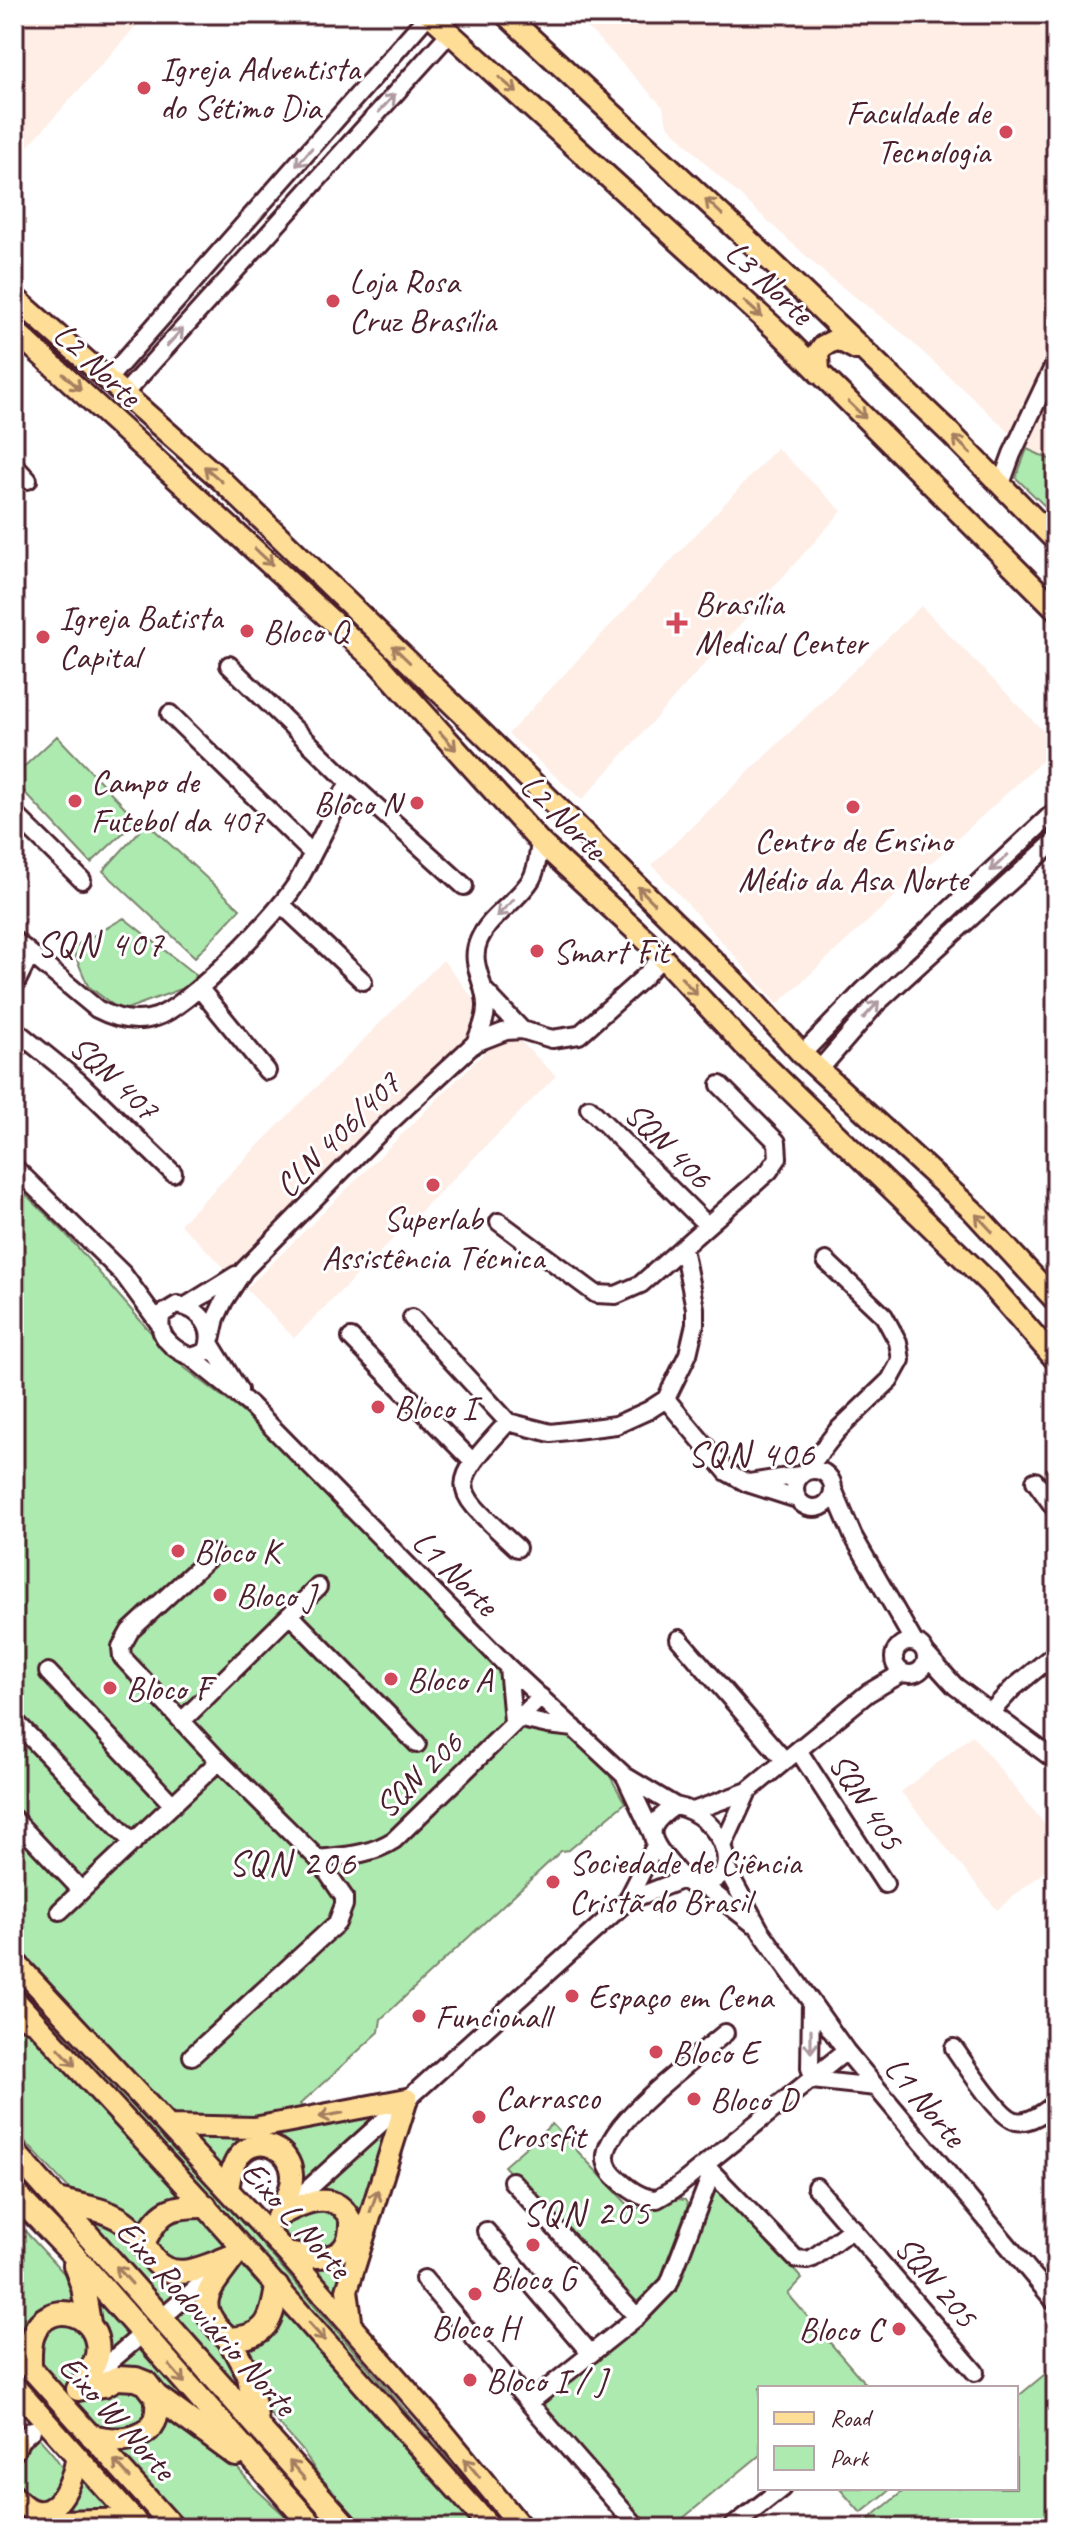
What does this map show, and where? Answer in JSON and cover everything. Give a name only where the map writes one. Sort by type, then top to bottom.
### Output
[{"type":"highway","name":"Eixo Rodoviário Norte","points":[[14,2152],[348,2528]]},
{"type":"highway","name":"Eixo Rodoviário Norte","points":[[14,2193],[71,2252],[314,2528]]},
{"type":"highway","points":[[58,2200],[120,2219],[131,2227],[159,2265],[176,2272],[187,2272],[236,2255]]},
{"type":"highway","points":[[143,2243],[160,2216],[169,2209],[205,2206]]},
{"type":"highway","points":[[71,2252],[97,2344],[94,2364],[73,2393]]},
{"type":"highway","points":[[236,2255],[213,2285],[205,2304],[207,2314],[215,2327],[229,2339],[249,2376],[257,2423]]},
{"type":"highway","points":[[229,2339],[248,2338],[266,2326],[274,2310],[277,2287]]},
{"type":"highway","points":[[30,2367],[31,2341],[41,2322],[54,2315],[72,2313],[89,2323]]},
{"type":"highway","points":[[73,2393],[126,2377],[146,2383],[156,2396],[271,2481]]},
{"type":"highway","points":[[92,2436],[112,2441],[130,2440],[143,2434],[152,2426],[157,2414],[156,2396]]},
{"type":"main road","name":"L3 Norte","points":[[429,14],[782,335],[1056,609]]},
{"type":"main road","name":"L3 Norte","points":[[505,14],[814,303],[1056,541]]},
{"type":"main road","name":"L2 Norte","points":[[14,297],[219,478],[743,990],[802,1054],[972,1210],[1051,1295]]},
{"type":"main road","points":[[782,335],[801,341],[818,333],[821,324],[814,303]]},
{"type":"main road","name":"L2 Norte","points":[[14,330],[379,664],[540,842],[662,957],[718,1019],[989,1283],[1056,1360]]},
{"type":"main road","points":[[819,373],[818,353],[823,346],[837,339],[872,361]]},
{"type":"main road","points":[[506,805],[507,791],[517,782],[529,779]]},
{"type":"main road","points":[[718,1019],[734,1020],[744,1014],[748,1005],[743,990]]},
{"type":"main road","points":[[989,1283],[1000,1284],[1011,1279],[1017,1272],[1015,1257]]},
{"type":"main road","points":[[1017,1315],[1018,1305],[1026,1292],[1051,1295]]},
{"type":"main road","name":"Eixo L Norte","points":[[14,1961],[287,2253],[429,2415],[522,2528]]},
{"type":"main road","name":"Eixo L Norte","points":[[14,1999],[23,2015],[205,2206],[491,2528]]},
{"type":"main road","points":[[169,2126],[254,2128],[407,2099],[347,2290],[352,2330]]},
{"type":"main road","points":[[228,2190],[231,2173],[243,2151],[258,2145],[271,2145],[290,2162],[292,2175],[275,2219]]},
{"type":"main road","points":[[275,2219],[309,2201],[323,2200],[338,2205],[350,2219],[346,2244],[336,2254],[315,2259],[287,2253]]},
{"type":"main road","name":"Eixo W Norte","points":[[14,2350],[174,2528]]},
{"type":"main road","name":"Eixo W Norte","points":[[16,2391],[137,2524]]},
{"type":"main road","points":[[14,2496],[26,2507],[35,2509],[44,2510],[57,2505],[70,2487],[77,2456]]},
{"type":"main road","points":[[29,2528],[71,2520],[137,2524]]},
{"type":"street","points":[[106,381],[429,14]]},
{"type":"street","points":[[123,395],[449,34]]},
{"type":"street","points":[[1001,484],[1056,361]]},
{"type":"street","points":[[14,465],[28,480]]},
{"type":"street","points":[[229,665],[349,782],[464,886]]},
{"type":"street","points":[[170,714],[312,853]]},
{"type":"street","name":"SQN 407","points":[[14,940],[97,1009],[120,1019],[158,1017],[200,989],[281,904],[297,882],[349,782]]},
{"type":"street","points":[[802,1054],[864,990],[1056,810]]},
{"type":"street","points":[[14,813],[82,880]]},
{"type":"street","points":[[820,1069],[877,1003],[1056,840]]},
{"type":"street","points":[[475,1043],[487,1006],[475,960],[477,943],[488,924],[530,881],[536,869],[540,842]]},
{"type":"street","points":[[281,904],[363,981]]},
{"type":"street","points":[[14,987],[30,955]]},
{"type":"street","points":[[475,1043],[496,1033],[522,1030],[552,1039],[579,1035],[662,957]]},
{"type":"street","points":[[200,989],[267,1071]]},
{"type":"street","points":[[484,990],[522,1030]]},
{"type":"street","name":"SQN 407","points":[[14,1029],[78,1081],[173,1173]]},
{"type":"street","name":"CLN 406/407","points":[[211,1340],[224,1301],[244,1270],[388,1124],[475,1043]]},
{"type":"street","name":"SQN 406","points":[[499,1222],[596,1294],[606,1296],[641,1284],[769,1171],[779,1152],[777,1142],[720,1085]]},
{"type":"street","name":"SQN 406","points":[[589,1108],[707,1225]]},
{"type":"street","points":[[14,1167],[123,1274],[159,1323],[169,1344],[191,1357],[206,1352],[211,1340],[199,1314],[178,1307],[123,1274]]},
{"type":"street","points":[[412,1318],[508,1422],[551,1433],[616,1425],[666,1399],[683,1367],[695,1324],[695,1308],[683,1248]]},
{"type":"street","points":[[797,1499],[794,1491],[803,1473],[837,1431],[890,1380],[899,1367],[901,1354],[884,1316],[826,1261]]},
{"type":"street","name":"CLN 406/407","points":[[178,1307],[244,1270]]},
{"type":"street","points":[[159,1323],[162,1314],[178,1307]]},
{"type":"street","points":[[351,1338],[472,1461]]},
{"type":"street","name":"L1 Norte","points":[[211,1340],[249,1404]]},
{"type":"street","name":"L1 Norte","points":[[191,1357],[249,1404],[508,1667],[625,1776],[675,1806]]},
{"type":"street","points":[[666,1399],[727,1472],[747,1483],[797,1499],[811,1508],[827,1504],[837,1431]]},
{"type":"street","points":[[508,1422],[472,1461],[463,1482],[467,1499],[517,1548]]},
{"type":"street","points":[[747,1483],[821,1471],[830,1482],[853,1536],[893,1605],[907,1643]]},
{"type":"street","points":[[1035,1481],[1056,1510]]},
{"type":"street","points":[[819,1508],[853,1536]]},
{"type":"street","points":[[192,2056],[337,1923],[344,1905],[344,1897],[318,1859],[219,1761],[126,1662],[121,1647],[130,1631],[213,1554]]},
{"type":"street","points":[[182,1721],[318,1587]]},
{"type":"street","name":"SQN 206","points":[[290,1615],[417,1744]]},
{"type":"street","points":[[679,1639],[791,1756]]},
{"type":"street","points":[[907,1643],[924,1649],[955,1686],[1056,1761]]},
{"type":"street","points":[[907,1643],[895,1651],[903,1669],[955,1686]]},
{"type":"street","points":[[991,1712],[1012,1689],[1056,1653]]},
{"type":"street","points":[[693,1811],[748,1791],[868,1693],[903,1669],[922,1670],[926,1654]]},
{"type":"street","points":[[508,1667],[515,1720],[574,1728]]},
{"type":"street","points":[[48,1672],[173,1805]]},
{"type":"street","name":"SQN 206","points":[[318,1859],[360,1854],[394,1840],[541,1697]]},
{"type":"street","points":[[14,1720],[133,1843]]},
{"type":"street","name":"SQN 405","points":[[791,1756],[885,1884]]},
{"type":"street","points":[[60,1911],[219,1761]]},
{"type":"street","name":"L1 Norte","points":[[625,1776],[654,1839]]},
{"type":"street","points":[[723,1846],[748,1791]]},
{"type":"street","points":[[627,1901],[654,1839],[657,1818],[675,1806],[693,1811],[710,1823],[723,1846],[725,1866],[719,1878],[703,1885],[690,1884],[654,1839]]},
{"type":"street","points":[[14,1819],[81,1890]]},
{"type":"street","name":"L1 Norte","points":[[725,1866],[760,1930],[846,2051],[1056,2303]]},
{"type":"street","points":[[275,2219],[627,1901],[683,1879]]},
{"type":"street","name":"L1 Norte","points":[[703,1885],[760,1930]]},
{"type":"street","points":[[811,2003],[810,2068],[813,2079]]},
{"type":"street","points":[[725,2033],[625,2119],[607,2148],[605,2159],[610,2172],[641,2196],[653,2199],[708,2168],[846,2051]]},
{"type":"street","points":[[954,2048],[998,2107],[1011,2119],[1026,2120],[1054,2109]]},
{"type":"street","points":[[813,2079],[876,2087]]},
{"type":"street","points":[[529,2403],[637,2317],[669,2284],[677,2268],[708,2168]]},
{"type":"street","name":"SQN 205","points":[[708,2168],[796,2259],[813,2258],[853,2228]]},
{"type":"street","points":[[512,2181],[637,2317]]},
{"type":"street","name":"SQN 205","points":[[816,2187],[975,2372]]},
{"type":"street","points":[[486,2231],[591,2354]]},
{"type":"street","points":[[171,2310],[236,2255]]},
{"type":"street","points":[[424,2279],[638,2528]]},
{"type":"street","points":[[73,2393],[133,2342]]},
{"type":"street","points":[[731,2528],[779,2490]]},
{"type":"shaded area","points":[[14,14],[147,14],[14,162]]},
{"type":"shaded area","points":[[569,14],[1056,14],[1056,489],[1036,457],[901,332],[829,277],[710,168],[667,124],[663,107],[594,34]]},
{"type":"shaded area","name":"Brasília Medical Center","points":[[777,448],[842,511],[582,800],[508,734]]},
{"type":"shaded area","name":"Centro de Ensino Médio da Asa Norte","points":[[921,606],[1056,744],[1056,748],[778,1004],[652,865]]},
{"type":"shaded area","points":[[443,960],[483,1011],[475,1031],[282,1227],[231,1274],[180,1224]]},
{"type":"shaded area","points":[[515,1036],[556,1076],[294,1338],[246,1289],[493,1044]]},
{"type":"shaded area","points":[[972,1735],[1056,1838],[1056,1862],[997,1910],[901,1792]]},
{"type":"green space","points":[[1027,449],[1056,462],[1056,517],[1016,478]]},
{"type":"green space","name":"Campo de Futebol da 407","points":[[57,736],[137,820],[91,863],[14,781],[14,776]]},
{"type":"green space","points":[[147,823],[240,909],[195,957],[103,871]]},
{"type":"green space","points":[[124,918],[203,981],[121,1011],[88,986],[72,948]]},
{"type":"green space","points":[[14,1183],[66,1234],[185,1368],[254,1421],[503,1670],[510,1715],[571,1734],[607,1771],[625,1803],[569,1850],[561,1851],[381,2019],[379,2032],[300,2104],[306,2111],[260,2123],[172,2123],[14,1956]]},
{"type":"green space","points":[[14,1974],[248,2228],[507,2528],[496,2528],[160,2144],[14,1987]]},
{"type":"green space","points":[[14,2017],[184,2199],[144,2227],[75,2195],[14,2130]]},
{"type":"green space","points":[[384,2107],[302,2181],[298,2154],[277,2137],[262,2136],[226,2180],[180,2130],[199,2138],[232,2138]]},
{"type":"green space","points":[[398,2114],[339,2309],[310,2267],[326,2266],[353,2225],[311,2192]]},
{"type":"green space","points":[[552,2124],[630,2207],[649,2209],[678,2199],[685,2200],[688,2205],[660,2279],[637,2302],[627,2300],[504,2166]]},
{"type":"green space","points":[[720,2186],[802,2279],[788,2294],[867,2386],[758,2386],[758,2457],[671,2528],[640,2528],[527,2398],[669,2291],[709,2188]]},
{"type":"green space","points":[[309,2205],[331,2209],[339,2220],[342,2233],[331,2250],[300,2251],[275,2225]]},
{"type":"green space","points":[[199,2212],[226,2248],[186,2267],[154,2254],[156,2222]]},
{"type":"green space","points":[[83,2214],[111,2221],[148,2264],[197,2275],[164,2304]]},
{"type":"green space","points":[[14,2219],[72,2282],[83,2313],[69,2308],[27,2353],[14,2339]]},
{"type":"green space","points":[[239,2263],[266,2293],[257,2327],[220,2328],[214,2298]]},
{"type":"green space","points":[[205,2287],[249,2399],[174,2315]]},
{"type":"green space","points":[[90,2291],[129,2336],[95,2366]]},
{"type":"green space","points":[[279,2307],[392,2428],[477,2528],[360,2528],[328,2490],[303,2451],[263,2406],[238,2344]]},
{"type":"green space","points":[[61,2319],[87,2331],[86,2363],[66,2393],[45,2372],[39,2353],[40,2331]]},
{"type":"green space","points":[[138,2347],[211,2428],[142,2377],[105,2376]]},
{"type":"green space","points":[[14,2361],[161,2528],[148,2528],[14,2375]]},
{"type":"green space","points":[[1056,2365],[1056,2528],[858,2528],[905,2490],[1018,2490],[1018,2396]]},
{"type":"green space","points":[[103,2388],[142,2388],[152,2420],[108,2436],[76,2404]]},
{"type":"green space","points":[[161,2414],[229,2458],[254,2487],[298,2528],[180,2528],[111,2448]]},
{"type":"green space","points":[[38,2437],[60,2465],[66,2485],[40,2504],[14,2490],[14,2467]]},
{"type":"green space","points":[[79,2470],[117,2513],[78,2511],[14,2526],[14,2506],[43,2514]]},
{"type":"green space","points":[[841,2490],[890,2490],[861,2513]]},
{"type":"place","name":"Igreja Adventista do Sétimo Dia","points":[[144,88]]},
{"type":"place","name":"Faculdade de Tecnologia","points":[[1006,132]]},
{"type":"place","name":"Loja Rosa Cruz Brasília","points":[[333,301]]},
{"type":"place","name":"Brasília Medical Center","points":[[677,623]]},
{"type":"place","name":"Bloco Q","points":[[247,631]]},
{"type":"place","name":"Igreja Batista Capital","points":[[43,637]]},
{"type":"place","name":"Campo de Futebol da 407","points":[[75,801]]},
{"type":"place","name":"Bloco N","points":[[417,803]]},
{"type":"place","name":"Centro de Ensino Médio da Asa Norte","points":[[853,807]]},
{"type":"place","name":"Smart Fit","points":[[537,951]]},
{"type":"place","name":"Superlab Assistência Técnica","points":[[433,1185]]},
{"type":"place","name":"Bloco I","points":[[378,1407]]},
{"type":"place","name":"Bloco K","points":[[178,1551]]},
{"type":"place","name":"Bloco J","points":[[220,1595]]},
{"type":"place","name":"Bloco A","points":[[391,1679]]},
{"type":"place","name":"Bloco F","points":[[110,1688]]},
{"type":"place","name":"Sociedade de Ciência Cristã do Brasil","points":[[553,1882]]},
{"type":"place","name":"Espaço em Cena","points":[[572,1996]]},
{"type":"place","name":"Funcionall","points":[[419,2016]]},
{"type":"place","name":"Bloco E","points":[[656,2052]]},
{"type":"place","name":"Bloco D","points":[[694,2099]]},
{"type":"place","name":"Carrasco Crossfit","points":[[479,2117]]},
{"type":"place","name":"Bloco G","points":[[533,2245]]},
{"type":"place","name":"Bloco H","points":[[475,2294]]},
{"type":"place","name":"Bloco C","points":[[899,2329]]},
{"type":"place","name":"Bloco I / J","points":[[470,2380]]},
{"type":"district","name":"SQN 407","points":[[101,943]]},
{"type":"district","name":"SQN 406","points":[[752,1453]]},
{"type":"district","name":"SQN 206","points":[[293,1862]]},
{"type":"district","name":"SQN 205","points":[[587,2212]]}]
